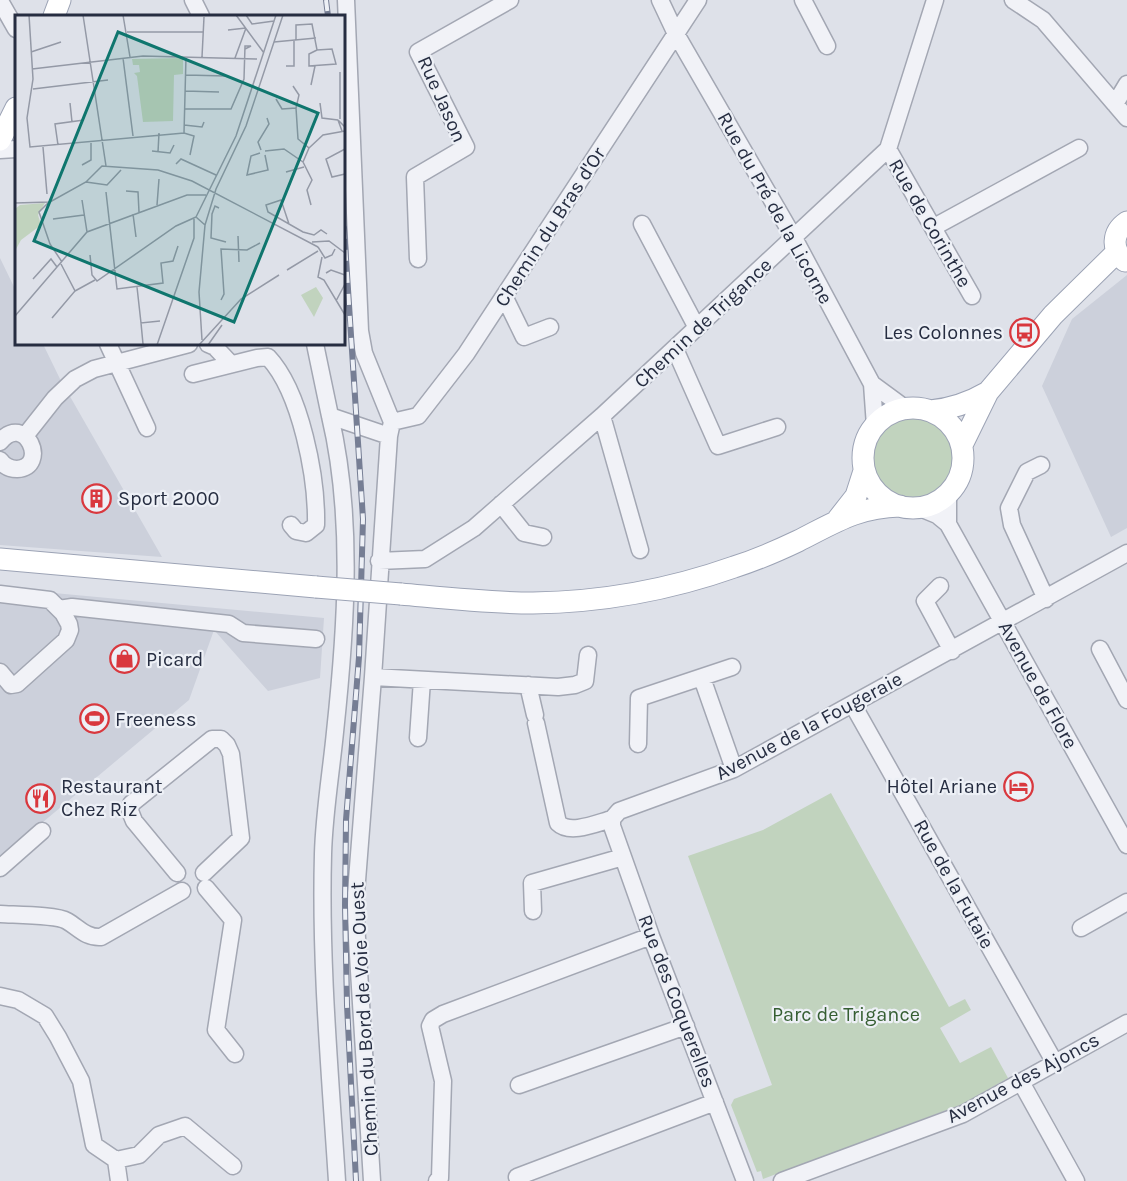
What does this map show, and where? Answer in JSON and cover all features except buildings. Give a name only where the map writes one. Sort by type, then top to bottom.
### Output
[{"type":"main road","points":[[54,15],[60,0]]},
{"type":"main road","points":[[0,140],[15,110]]},
{"type":"main road","points":[[962,445],[988,392],[1053,315],[1087,281],[1124,260],[1115,236],[1127,222]]},
{"type":"main road","points":[[930,411],[947,410],[988,392]]},
{"type":"main road","points":[[0,560],[532,603],[622,596],[665,588],[736,567],[799,540],[838,519],[865,510],[910,507],[942,499],[958,482],[962,470],[962,445],[955,430],[944,419],[930,411],[918,408],[906,408],[889,415],[875,426],[867,440],[863,455],[864,471],[869,483],[877,493],[888,501],[910,507]]},
{"type":"main road","points":[[838,519],[856,496],[864,471]]},
{"type":"street","points":[[193,0],[200,15]]},
{"type":"street","points":[[346,0],[360,331],[364,353],[390,429]]},
{"type":"street","name":"Rue Jason","points":[[418,260],[415,177],[466,147],[418,52],[510,0]]},
{"type":"street","points":[[660,0],[676,34]]},
{"type":"street","name":"Chemin du Bras d'Or","points":[[390,429],[418,416],[466,354],[698,0]]},
{"type":"street","points":[[802,0],[827,46]]},
{"type":"street","name":"Chemin de Trigance","points":[[379,561],[425,559],[474,528],[602,416],[888,149],[935,0]]},
{"type":"street","points":[[1013,0],[1042,20],[1127,118]]},
{"type":"street","points":[[0,1],[15,27]]},
{"type":"street","name":"Rue du Pré de la Licorne","points":[[676,34],[794,238],[872,384]]},
{"type":"street","points":[[1114,104],[1127,84]]},
{"type":"street","points":[[934,227],[1079,148]]},
{"type":"street","points":[[0,150],[15,149]]},
{"type":"street","name":"Rue de Corinthe","points":[[888,149],[972,296]]},
{"type":"street","points":[[642,224],[697,328]]},
{"type":"street","points":[[504,296],[524,337],[550,327]]},
{"type":"street","points":[[108,345],[147,428]]},
{"type":"street","points":[[25,436],[55,398],[75,379],[94,369],[185,345]]},
{"type":"street","points":[[210,345],[231,364]]},
{"type":"street","points":[[315,345],[339,452],[343,500],[345,602],[338,708],[323,853],[324,977],[337,1181]]},
{"type":"street","points":[[675,349],[718,446],[777,426]]},
{"type":"street","points":[[193,374],[268,357],[276,364],[297,410],[312,467],[316,525],[306,533],[296,531],[291,525]]},
{"type":"street","points":[[872,384],[906,408]]},
{"type":"street","points":[[872,384],[875,426]]},
{"type":"street","points":[[330,416],[390,429]]},
{"type":"street","points":[[602,416],[640,550]]},
{"type":"street","name":"Chemin du Bord de Voie Ouest","points":[[372,1181],[355,906],[390,429]]},
{"type":"street","points":[[0,460],[11,469],[19,469],[28,464],[33,455],[31,441],[25,436],[16,433],[2,438]]},
{"type":"street","points":[[1041,465],[1027,472],[1009,508],[1012,525],[1046,599]]},
{"type":"street","points":[[948,524],[950,492]]},
{"type":"street","points":[[501,504],[524,533],[543,537]]},
{"type":"street","points":[[910,507],[937,515],[948,524]]},
{"type":"street","name":"Avenue de Flore","points":[[948,524],[1127,845]]},
{"type":"street","name":"Avenue de la Fougeraie","points":[[528,685],[558,823],[568,829],[612,819],[619,811],[734,770],[1127,553]]},
{"type":"street","points":[[940,586],[925,601],[952,651]]},
{"type":"street","points":[[0,594],[50,600],[59,609],[69,624],[70,630],[66,640],[53,654],[17,684],[11,685],[0,672]]},
{"type":"street","points":[[59,609],[72,607],[229,624],[243,633],[316,639]]},
{"type":"street","points":[[1100,649],[1125,690]]},
{"type":"street","points":[[373,677],[558,687],[585,681],[588,655]]},
{"type":"street","points":[[638,744],[639,698],[732,667]]},
{"type":"street","points":[[702,678],[734,770]]},
{"type":"street","points":[[418,738],[422,680]]},
{"type":"street","name":"Rue de la Futaie","points":[[853,705],[1055,1063]]},
{"type":"street","points":[[0,914],[64,919],[93,938],[101,937],[182,891],[200,891],[205,880],[241,838],[231,754],[221,739],[212,739],[131,804],[130,811],[134,821],[177,873]]},
{"type":"street","name":"Rue des Coquerelles","points":[[612,819],[612,826],[651,936],[745,1181]]},
{"type":"street","points":[[0,868],[42,831]]},
{"type":"street","points":[[533,911],[532,883],[623,857]]},
{"type":"street","points":[[182,891],[176,884],[175,878],[177,873],[184,870],[205,880],[233,920],[216,1030],[236,1054]]},
{"type":"street","points":[[1081,928],[1127,902]]},
{"type":"street","points":[[437,1181],[440,1178],[443,1080],[430,1026],[434,1020],[443,1014],[651,936]]},
{"type":"street","points":[[0,996],[18,1000],[45,1016],[81,1081],[94,1145],[116,1160],[139,1155],[159,1135],[185,1126],[233,1166]]},
{"type":"street","name":"Avenue des Ajoncs","points":[[782,1181],[963,1114],[1127,1023]]},
{"type":"street","points":[[519,1085],[686,1026]]},
{"type":"street","points":[[1021,1082],[1076,1181]]},
{"type":"street","points":[[517,1177],[715,1102]]},
{"type":"street","points":[[116,1160],[119,1181]]},
{"type":"shaded area","points":[[0,258],[15,289],[15,345],[43,345],[60,379],[162,557],[0,545]]},
{"type":"shaded area","points":[[1127,275],[1127,528],[1111,537],[1042,386],[1072,319]]},
{"type":"shaded area","points":[[0,588],[324,618],[320,678],[268,691],[214,630],[189,700],[0,858]]},
{"type":"green space","points":[[912,417],[928,420],[942,429],[951,443],[954,459],[951,475],[942,489],[928,498],[912,501],[896,498],[882,489],[873,475],[870,459],[873,443],[882,429],[896,420]]},
{"type":"green space","name":"Parc de Trigance","points":[[831,793],[949,1007],[965,999],[971,1010],[940,1028],[960,1063],[991,1047],[1008,1078],[963,1104],[763,1179],[761,1171],[757,1172],[731,1105],[734,1099],[772,1085],[688,856],[763,830]]},
{"type":"railway","points":[[326,0],[328,15]]},
{"type":"railway","points":[[345,243],[363,519],[359,657],[346,820],[345,905],[347,1005],[356,1181]]},
{"type":"place","name":"Les Colonnes","points":[[1024,332]]},
{"type":"place","name":"Sport 2000","points":[[97,498]]},
{"type":"place","name":"Picard","points":[[125,659]]},
{"type":"place","name":"Freeness","points":[[94,719]]},
{"type":"place","name":"Hôtel Ariane","points":[[1018,786]]},
{"type":"place","name":"Restaurant Chez Riz","points":[[40,798]]}]
